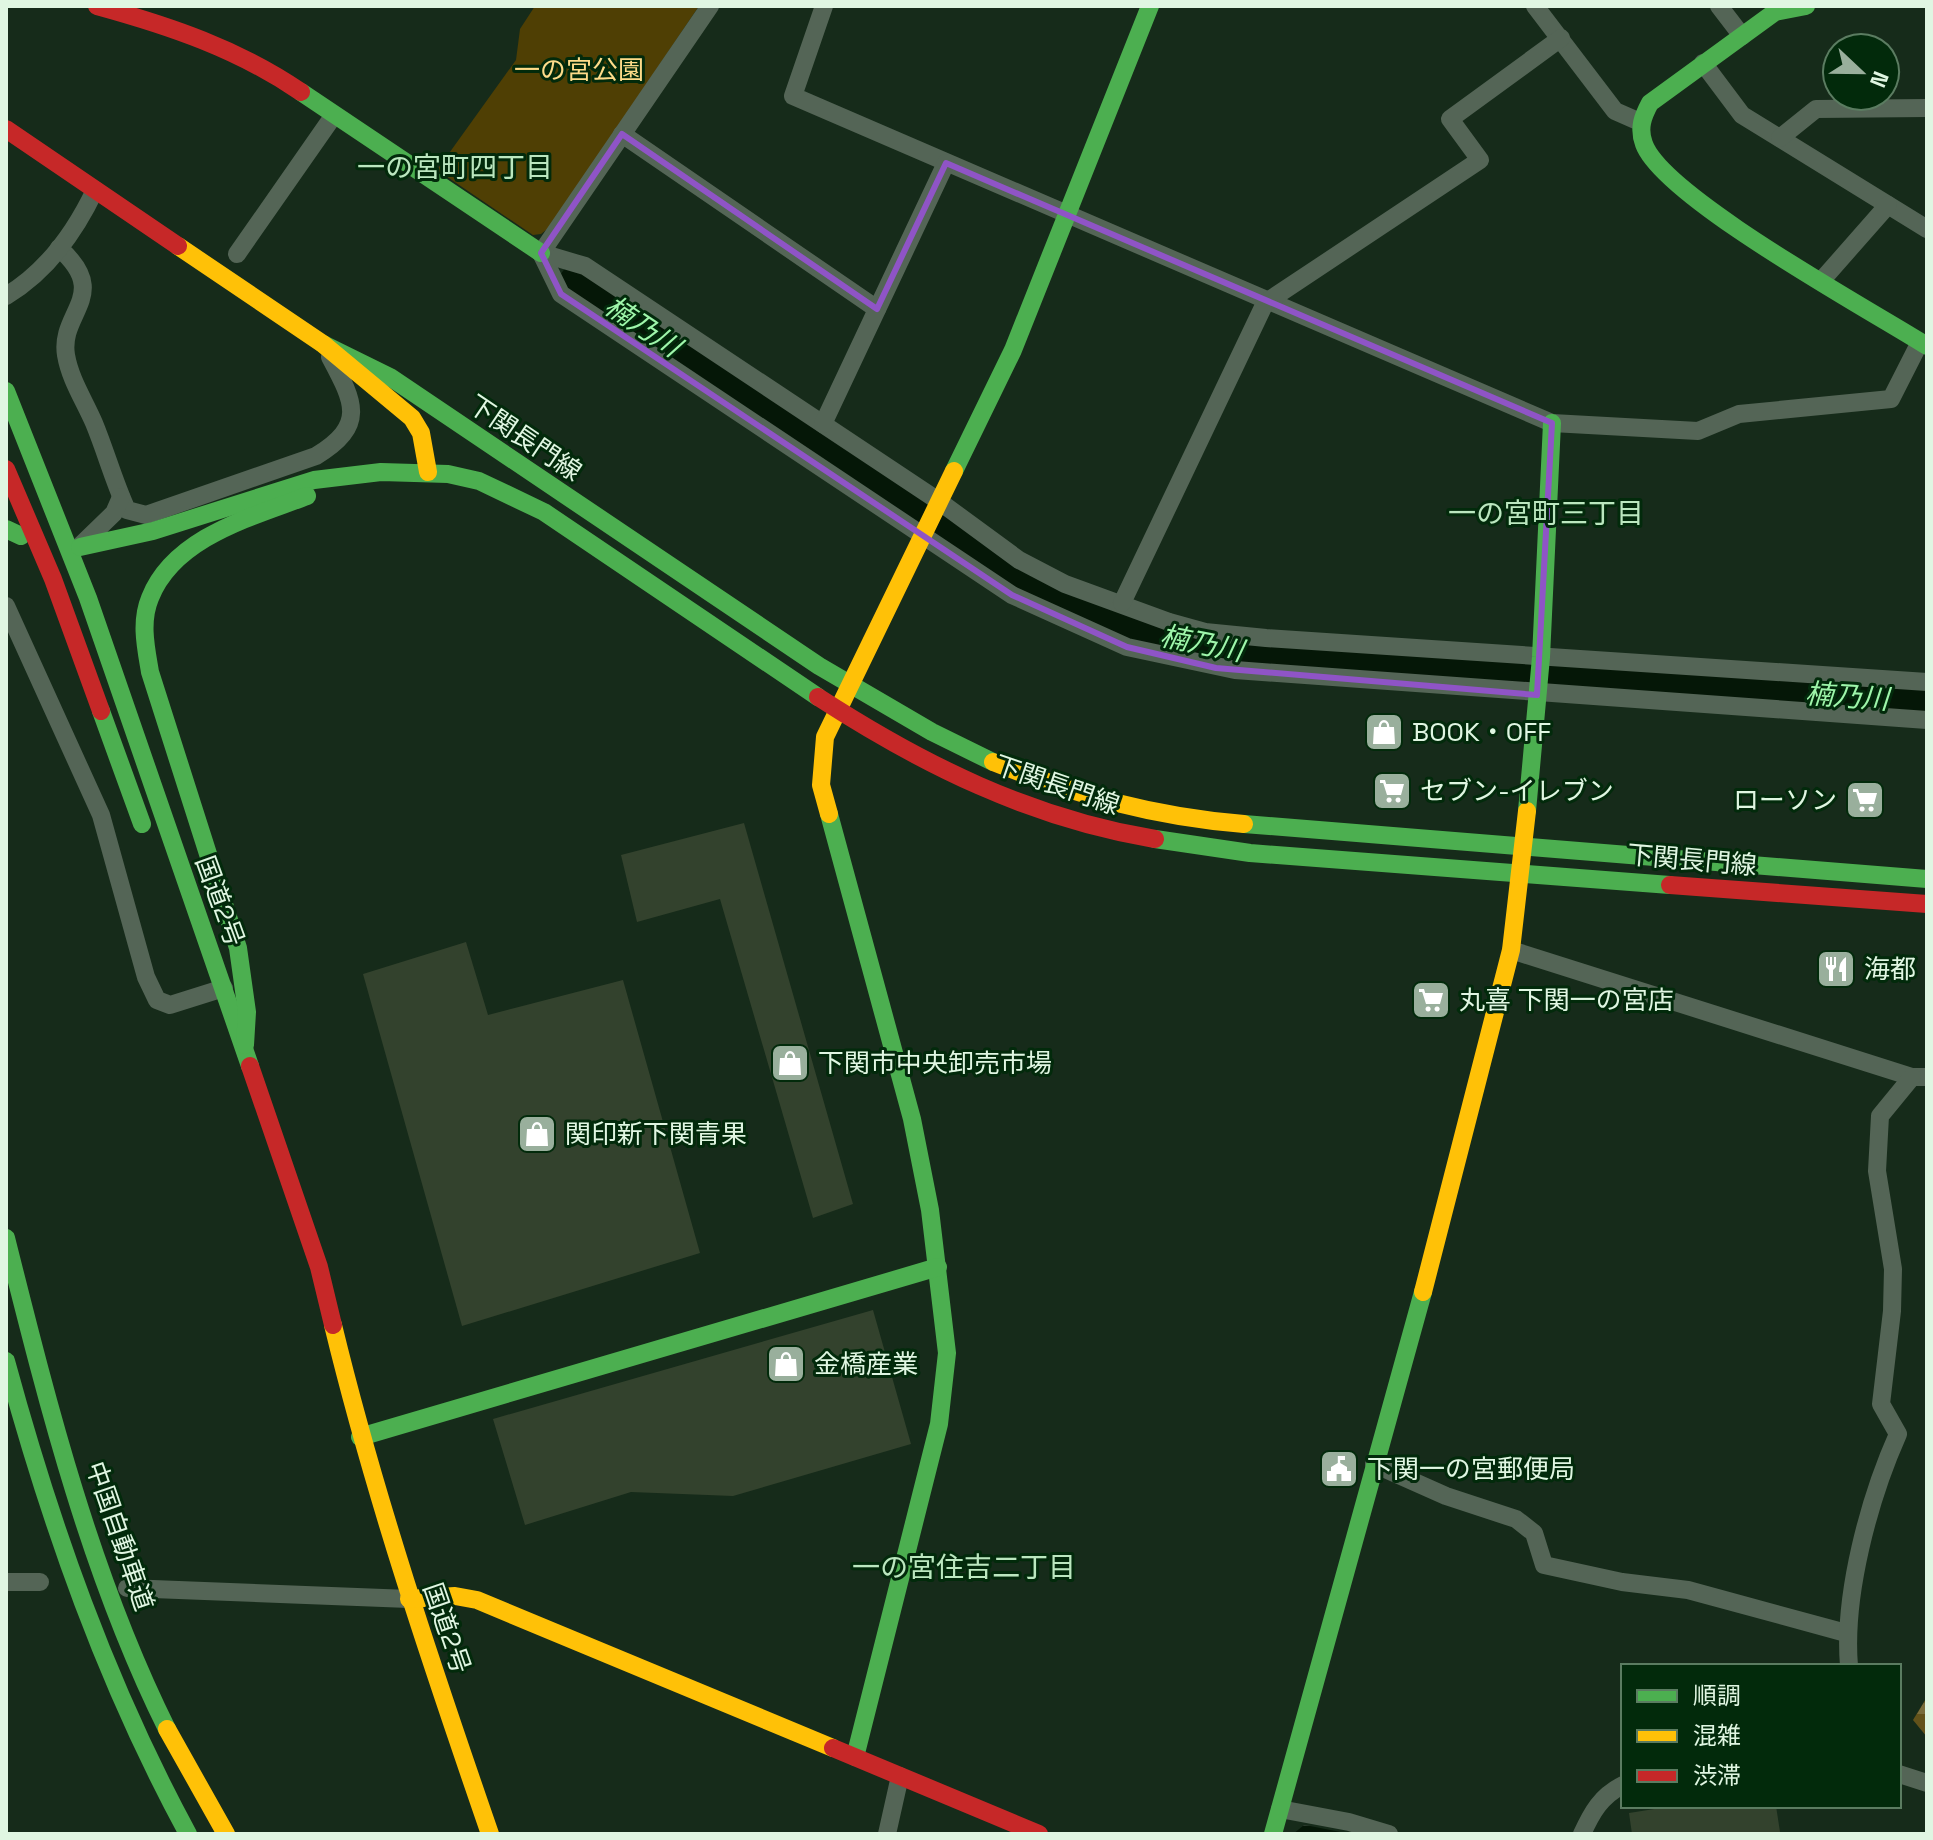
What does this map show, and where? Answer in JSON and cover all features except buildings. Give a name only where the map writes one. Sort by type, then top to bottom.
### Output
[{"type":"main road","points":[[97,6],[154,21],[222,45],[263,66],[541,253]]},
{"type":"main road","points":[[855,1757],[939,1424],[947,1353],[938,1267],[912,1119],[821,785],[825,737],[1013,350],[1150,6]]},
{"type":"main road","points":[[1806,6],[1775,12],[1650,103],[1640,122],[1643,144],[1658,167],[1683,192],[1923,344]]},
{"type":"main road","name":"下関長門線","points":[[6,129],[323,344],[412,418],[421,433],[419,472],[472,479],[530,502],[838,709],[985,790],[1115,833],[1168,844],[1250,853],[1522,871],[1927,904]]},
{"type":"main road","name":"下関長門線","points":[[323,344],[390,377],[849,686],[964,751],[1070,795],[1183,819],[1927,879]]},
{"type":"main road","name":"国道2号","points":[[6,391],[59,518],[245,1047],[319,1267],[360,1437]]},
{"type":"main road","points":[[1273,1834],[1418,1313],[1511,950],[1522,871],[1538,692],[1552,423]]},
{"type":"main road","points":[[6,469],[53,579],[150,844]]},
{"type":"main road","points":[[80,547],[129,538],[306,481],[419,472]]},
{"type":"main road","points":[[245,1047],[247,1012],[238,948],[144,650],[147,598],[162,572],[199,544],[318,492],[419,472]]},
{"type":"main road","name":"国道2号","points":[[262,1159],[360,1437],[409,1599],[490,1834]]},
{"type":"main road","name":"中国自動車道","points":[[6,1238],[95,1555],[162,1720],[226,1834]]},
{"type":"main road","points":[[360,1437],[938,1267]]},
{"type":"main road","points":[[6,1361],[61,1555],[102,1664],[133,1735],[188,1834]]},
{"type":"main road","points":[[409,1599],[455,1596],[477,1600],[1039,1834]]},
{"type":"street","points":[[541,253],[710,6]]},
{"type":"street","points":[[1535,6],[1615,111],[1640,122]]},
{"type":"street","points":[[1719,6],[1742,36]]},
{"type":"street","points":[[822,7],[793,96],[1265,303],[1552,423],[1698,431],[1739,414],[1891,399],[1923,344]]},
{"type":"street","points":[[1122,603],[1265,303],[1480,160],[1450,119],[1561,38]]},
{"type":"street","points":[[1703,63],[1742,115],[1927,229]]},
{"type":"street","points":[[1780,138],[1816,109],[1927,108]]},
{"type":"street","points":[[237,254],[334,115]]},
{"type":"street","points":[[622,134],[877,309]]},
{"type":"street","points":[[823,424],[946,163]]},
{"type":"street","points":[[6,296],[38,273],[59,248],[95,190]]},
{"type":"street","points":[[1822,280],[1888,205]]},
{"type":"street","points":[[59,248],[72,260],[80,276],[83,297],[66,338],[65,351],[71,376],[92,418],[127,510],[146,515],[316,456],[336,444],[351,421],[351,397],[323,344]]},
{"type":"street","points":[[541,253],[585,266],[823,424],[1019,560],[1065,584],[1205,632],[1540,661],[1927,682]]},
{"type":"street","points":[[541,253],[561,294],[924,533],[1012,595],[1127,647],[1216,668],[1927,720]]},
{"type":"street","points":[[80,547],[114,513],[121,497]]},
{"type":"street","points":[[6,606],[101,815],[146,977],[157,1000],[170,1005],[224,988]]},
{"type":"street","points":[[1511,950],[1920,1077],[1880,1116],[1877,1171],[1893,1269],[1892,1311],[1881,1404],[1898,1434],[1874,1488],[1846,1633],[1849,1664]]},
{"type":"street","points":[[1374,1464],[1446,1496],[1516,1519],[1534,1533],[1544,1565],[1622,1582],[1688,1590],[1846,1633]]},
{"type":"street","points":[[6,1582],[40,1582]]},
{"type":"street","points":[[127,1588],[409,1599]]},
{"type":"street","points":[[1901,1775],[1927,1783]]},
{"type":"street","points":[[887,1834],[900,1776]]},
{"type":"street","points":[[1582,1834],[1593,1809],[1621,1786]]},
{"type":"street","points":[[1280,1809],[1349,1822],[1389,1834]]},
{"type":"highlighted area","points":[[622,134],[877,309],[946,163],[1552,423],[1537,695],[1216,668],[1127,647],[1012,595],[561,294],[541,253]]},
{"type":"green space","name":"一の宮公園","points":[[535,6],[699,6],[550,227],[541,234],[533,235],[437,170],[516,60],[520,29]]},
{"type":"green space","points":[[1927,1697],[1927,1737],[1913,1720]]},
{"type":"shaded area","points":[[1305,1825],[1351,1834],[1293,1834]]},
{"type":"waterway","name":"楠乃川","points":[[576,282],[1021,580],[1069,603],[1144,630],[1222,651],[1927,701]]},
{"type":"traffic: fast","points":[[954,471],[1013,350],[1150,6]]},
{"type":"traffic: fast","points":[[1806,6],[1775,12],[1650,103],[1642,122],[1644,144],[1659,166],[1688,193],[1727,222],[1927,346]]},
{"type":"traffic: fast","points":[[301,92],[541,253]]},
{"type":"traffic: fast","points":[[323,344],[390,377],[819,666],[932,732],[993,762]]},
{"type":"traffic: fast","points":[[6,391],[88,598],[250,1066]]},
{"type":"traffic: fast","points":[[1527,811],[1541,657],[1552,423]]},
{"type":"traffic: fast","points":[[80,547],[153,531],[314,480],[381,472],[448,474],[479,481],[544,512],[818,697]]},
{"type":"traffic: fast","points":[[245,1045],[247,1012],[238,948],[150,672],[145,616],[161,577],[196,544],[239,521],[307,496]]},
{"type":"traffic: fast","points":[[6,529],[21,536]]},
{"type":"traffic: fast","points":[[101,711],[142,824]]},
{"type":"traffic: fast","points":[[829,814],[912,1119],[930,1210],[947,1353],[939,1424],[855,1757]]},
{"type":"traffic: fast","points":[[1244,824],[1927,879]]},
{"type":"traffic: fast","points":[[1155,839],[1250,853],[1670,885]]},
{"type":"traffic: fast","points":[[6,1238],[55,1426],[93,1550],[115,1610],[167,1729]]},
{"type":"traffic: fast","points":[[360,1437],[938,1267]]},
{"type":"traffic: fast","points":[[1273,1834],[1423,1292]]},
{"type":"traffic: fast","points":[[6,1361],[42,1483],[83,1603],[131,1720],[188,1834]]},
{"type":"traffic: slow","points":[[178,246],[323,344],[412,418],[421,433],[428,472]]},
{"type":"traffic: slow","points":[[829,814],[821,785],[825,737],[954,471]]},
{"type":"traffic: slow","points":[[993,762],[1116,803],[1179,816],[1244,824]]},
{"type":"traffic: slow","points":[[1423,1292],[1511,950],[1527,811]]},
{"type":"traffic: slow","points":[[333,1325],[386,1518],[490,1834]]},
{"type":"traffic: slow","points":[[409,1599],[455,1596],[477,1600],[833,1748]]},
{"type":"traffic: slow","points":[[167,1729],[226,1834]]},
{"type":"traffic: jam","points":[[97,6],[203,40],[253,63],[301,92]]},
{"type":"traffic: jam","points":[[6,129],[178,246]]},
{"type":"traffic: jam","points":[[6,469],[53,579],[101,711]]},
{"type":"traffic: jam","points":[[818,697],[897,745],[979,786],[1064,818],[1155,839]]},
{"type":"traffic: jam","points":[[1670,885],[1927,904]]},
{"type":"traffic: jam","points":[[250,1066],[319,1267],[333,1325]]},
{"type":"traffic: jam","points":[[833,1748],[1039,1834]]},
{"type":"place","name":"BOOK・OFF","points":[[1384,732]]},
{"type":"place","name":"セブン-イレブン","points":[[1392,791]]},
{"type":"place","name":"ローソン","points":[[1865,800]]},
{"type":"place","name":"海都","points":[[1836,969]]},
{"type":"place","name":"丸喜 下関一の宮店","points":[[1431,1000]]},
{"type":"place","name":"下関市中央卸売市場","points":[[790,1063]]},
{"type":"place","name":"関印新下関青果","points":[[537,1134]]},
{"type":"place","name":"金橋産業","points":[[786,1364]]},
{"type":"place","name":"下関一の宮郵便局","points":[[1339,1469]]},
{"type":"district","name":"一の宮町四丁目","points":[[455,167]]},
{"type":"district","name":"一の宮町三丁目","points":[[1546,513]]},
{"type":"district","name":"一の宮住吉二丁目","points":[[964,1567]]}]
